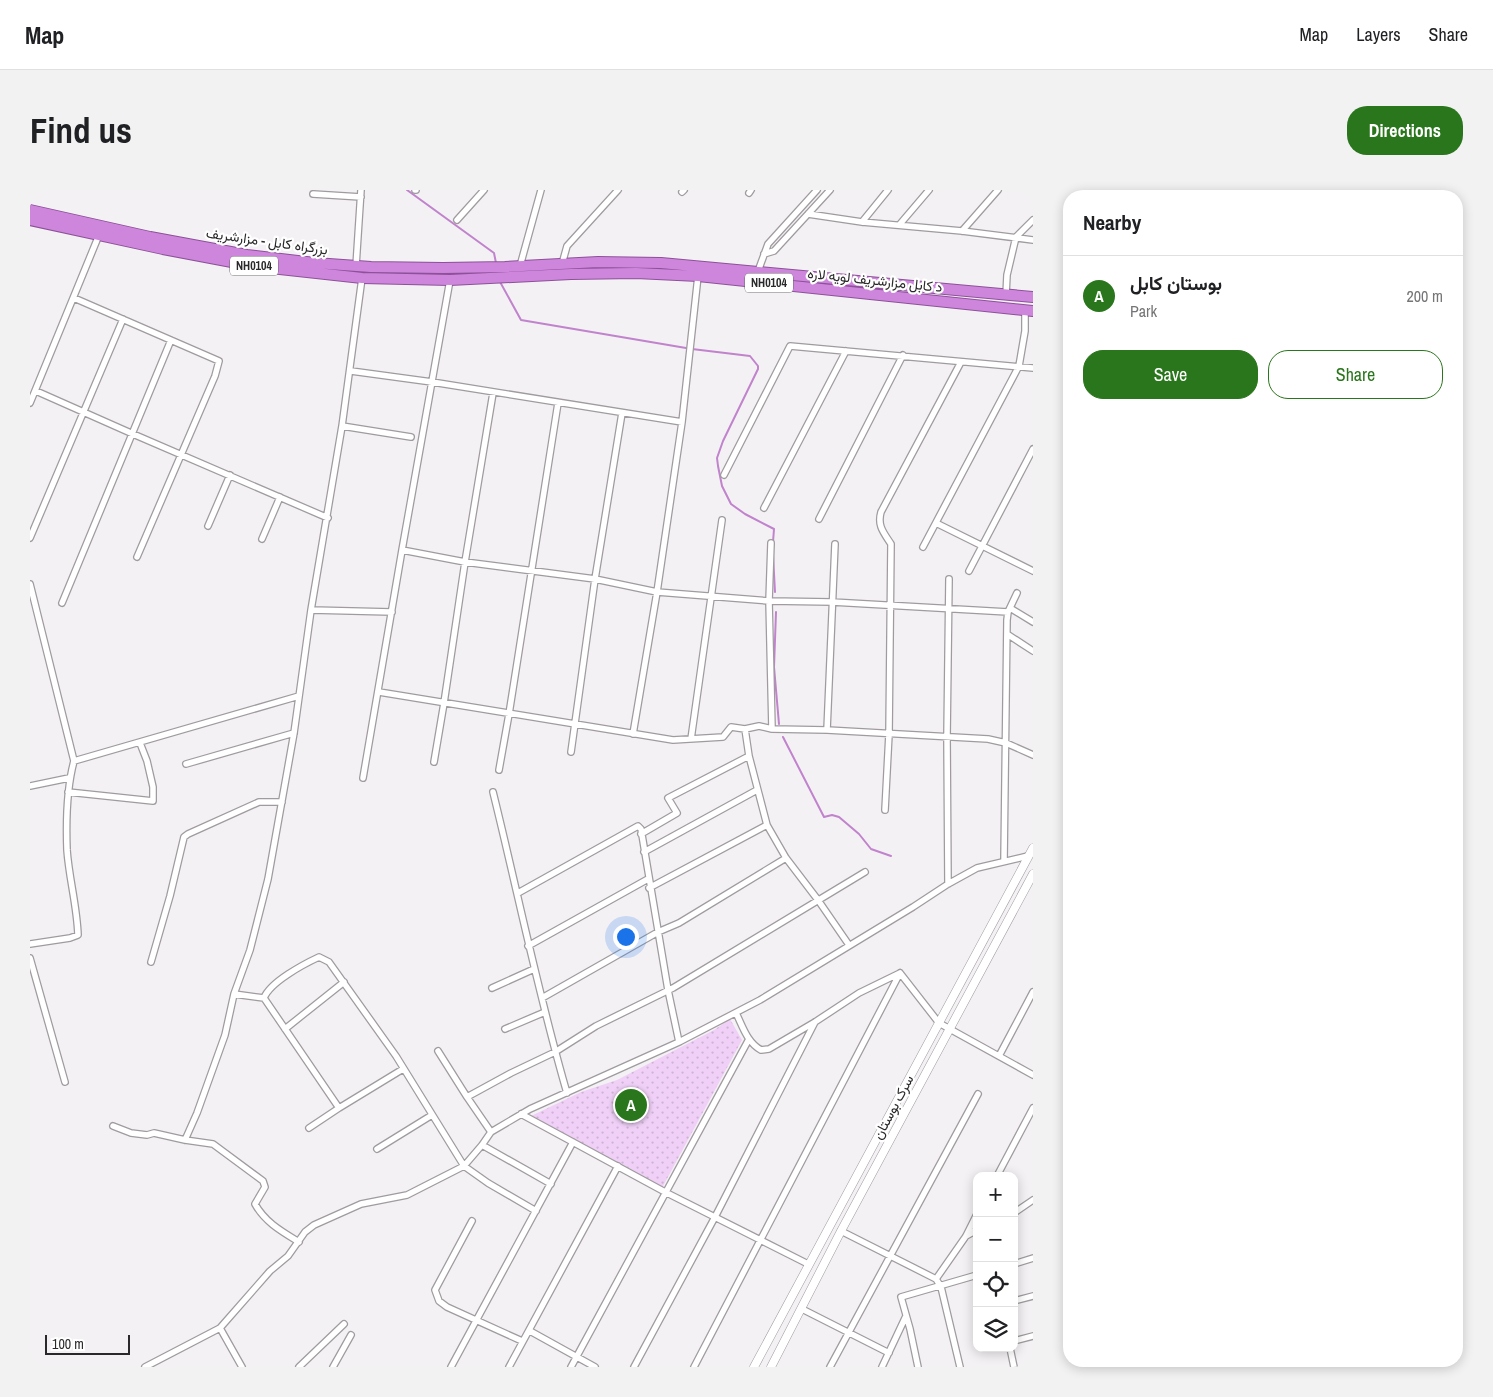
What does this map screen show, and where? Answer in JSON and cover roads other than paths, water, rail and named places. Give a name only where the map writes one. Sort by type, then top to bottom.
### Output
[{"type":"highway","name":"بزرگراه کابل - مزارشریف","points":[[30,210],[99,235],[196,250],[356,266],[443,268],[481,273]]},
{"type":"highway","name":"بزرگراه کابل - مزارشریف","points":[[30,220],[60,222],[150,237],[252,266],[366,278],[447,280],[481,273],[504,272]]},
{"type":"highway","name":"د کابل مزارشریف لویه لاره","points":[[504,272],[520,266],[598,262],[661,263],[1033,297]]},
{"type":"highway","points":[[661,263],[661,275]]},
{"type":"highway","points":[[366,278],[371,267]]},
{"type":"highway","points":[[443,268],[447,280]]},
{"type":"highway","name":"د کابل مزارشریف لویه لاره","points":[[504,272],[698,276],[1029,310]]},
{"type":"street","points":[[356,266],[361,190]]},
{"type":"street","points":[[457,220],[484,190]]},
{"type":"street","points":[[520,266],[541,190]]},
{"type":"street","points":[[562,264],[567,246],[618,190]]},
{"type":"street","points":[[756,282],[768,244],[817,190]]},
{"type":"street","points":[[764,254],[774,251],[830,190]]},
{"type":"street","points":[[862,222],[888,190]]},
{"type":"street","points":[[900,224],[929,190]]},
{"type":"street","points":[[962,230],[998,190]]},
{"type":"street","points":[[312,194],[361,197]]},
{"type":"street","points":[[795,214],[802,221]]},
{"type":"street","points":[[808,214],[862,222],[962,230],[1033,240]]},
{"type":"street","points":[[1006,295],[1007,275],[1016,237],[1033,220]]},
{"type":"street","points":[[30,403],[99,235]]},
{"type":"street","points":[[633,734],[657,592],[682,422],[698,276]]},
{"type":"street","points":[[185,1140],[197,1113],[225,1035],[234,994],[250,950],[268,879],[294,733],[311,610],[328,518],[366,278]]},
{"type":"street","points":[[363,778],[432,382],[447,280]]},
{"type":"street","points":[[74,298],[219,361],[220,364],[137,557]]},
{"type":"street","points":[[923,547],[1019,366],[1029,310]]},
{"type":"street","points":[[30,538],[123,319]]},
{"type":"street","points":[[62,603],[171,340]]},
{"type":"street","points":[[724,474],[790,346],[1033,368]]},
{"type":"street","points":[[764,508],[846,351]]},
{"type":"street","points":[[819,519],[903,355]]},
{"type":"street","points":[[885,810],[889,734],[892,544],[880,527],[881,512],[961,362]]},
{"type":"street","points":[[351,371],[682,422]]},
{"type":"street","points":[[36,391],[328,518]]},
{"type":"street","points":[[434,762],[464,562],[494,392]]},
{"type":"street","points":[[499,770],[510,714],[558,403]]},
{"type":"street","points":[[571,752],[595,579],[622,413]]},
{"type":"street","points":[[342,426],[411,437]]},
{"type":"street","points":[[969,571],[1033,449]]},
{"type":"street","points":[[208,526],[230,476]]},
{"type":"street","points":[[262,539],[280,497]]},
{"type":"street","points":[[691,739],[722,520]]},
{"type":"street","points":[[936,523],[1031,570],[1033,563]]},
{"type":"street","points":[[771,543],[769,601],[772,729]]},
{"type":"street","points":[[827,730],[835,544]]},
{"type":"street","points":[[402,550],[464,562],[595,579],[657,592],[769,601],[1009,610],[1033,622]]},
{"type":"street","points":[[948,884],[949,579]]},
{"type":"street","points":[[30,584],[74,761],[68,792],[67,850],[78,935],[30,944]]},
{"type":"street","points":[[1004,861],[1007,634],[1009,610],[1017,593]]},
{"type":"street","points":[[311,610],[392,612]]},
{"type":"street","points":[[1007,634],[1033,651]]},
{"type":"street","points":[[379,692],[673,740],[724,737],[731,727],[745,729],[759,726],[772,729],[827,730],[988,739],[1006,743],[1033,755]]},
{"type":"street","points":[[74,761],[140,743],[210,720],[299,696]]},
{"type":"street","points":[[745,729],[749,756],[766,825],[786,858],[818,900],[848,945]]},
{"type":"street","points":[[186,764],[294,733]]},
{"type":"street","points":[[68,792],[153,801],[153,787],[147,761],[140,743]]},
{"type":"street","points":[[641,834],[676,813],[668,798],[749,756]]},
{"type":"street","points":[[30,786],[70,778]]},
{"type":"street","points":[[644,852],[757,790]]},
{"type":"street","points":[[494,792],[518,893],[528,946],[567,1093]]},
{"type":"street","points":[[151,962],[170,896],[184,837],[259,802],[282,802]]},
{"type":"street","points":[[649,888],[766,825]]},
{"type":"street","points":[[518,893],[638,826],[641,829],[649,888],[679,1042]]},
{"type":"street","name":"سرک بوستان","points":[[754,1367],[1033,848]]},
{"type":"street","points":[[145,1367],[220,1328],[309,1229],[361,1204],[408,1195],[464,1166],[491,1132],[521,1114],[679,1042],[736,1013],[977,868],[1028,856]]},
{"type":"street","points":[[542,998],[658,932],[678,923],[786,858]]},
{"type":"street","points":[[467,1097],[555,1052],[596,1026],[668,990],[865,872]]},
{"type":"street","name":"سرک بوستان","points":[[771,1367],[841,1231],[1033,874]]},
{"type":"street","points":[[528,946],[648,880]]},
{"type":"street","points":[[264,998],[268,991],[301,965],[318,957],[329,962],[396,1056],[464,1166],[536,1212]]},
{"type":"street","points":[[30,958],[65,1082]]},
{"type":"street","points":[[492,988],[534,969]]},
{"type":"street","points":[[900,973],[939,1023],[1033,1075]]},
{"type":"street","points":[[736,1013],[749,1039],[761,1050],[769,1049],[815,1022],[859,992],[900,973]]},
{"type":"street","points":[[694,1367],[900,973]]},
{"type":"street","points":[[285,1029],[344,982]]},
{"type":"street","points":[[999,1056],[1033,992]]},
{"type":"street","points":[[234,994],[264,998],[339,1108]]},
{"type":"street","points":[[505,1029],[545,1012]]},
{"type":"street","points":[[634,1367],[815,1022]]},
{"type":"street","points":[[571,1367],[749,1039]]},
{"type":"street","points":[[438,1051],[491,1132]]},
{"type":"street","points":[[309,1128],[404,1069]]},
{"type":"street","points":[[830,1367],[978,1094]]},
{"type":"street","points":[[999,1172],[1033,1108]]},
{"type":"street","points":[[521,1114],[665,1192],[808,1264]]},
{"type":"street","points":[[377,1149],[432,1115]]},
{"type":"street","points":[[113,1126],[131,1133],[147,1135],[154,1133],[213,1144],[263,1181],[265,1187],[255,1204],[260,1213],[267,1222],[299,1242]]},
{"type":"street","points":[[451,1367],[573,1142]]},
{"type":"street","points":[[482,1145],[551,1184]]},
{"type":"street","points":[[509,1367],[618,1166]]},
{"type":"street","points":[[1018,1210],[1033,1200]]},
{"type":"street","points":[[936,1279],[966,1236],[976,1217]]},
{"type":"street","points":[[472,1221],[435,1290],[439,1301],[522,1342]]},
{"type":"street","points":[[841,1231],[890,1254],[936,1279],[941,1287],[960,1367]]},
{"type":"street","points":[[966,1236],[973,1232]]},
{"type":"street","points":[[1018,1263],[1033,1258]]},
{"type":"street","points":[[802,1275],[815,1282]]},
{"type":"street","points":[[918,1367],[901,1297],[973,1276]]},
{"type":"street","points":[[1018,1300],[1033,1296]]},
{"type":"street","points":[[802,1309],[889,1354]]},
{"type":"street","points":[[882,1367],[906,1316]]},
{"type":"street","points":[[299,1367],[344,1324]]},
{"type":"street","points":[[220,1328],[242,1367]]},
{"type":"street","points":[[530,1331],[595,1367]]},
{"type":"street","points":[[333,1367],[351,1335]]},
{"type":"street","points":[[1018,1340],[1033,1336]]},
{"type":"street","points":[[1011,1352],[1014,1367]]},
{"type":"waterway","points":[[407,190],[494,253],[496,263]]},
{"type":"waterway","points":[[499,280],[521,320],[686,348]]},
{"type":"waterway","points":[[692,349],[750,356],[758,366],[717,458],[722,486],[731,504],[745,514],[774,529],[773,542]]},
{"type":"waterway","points":[[773,555],[775,592]]},
{"type":"waterway","points":[[776,612],[774,667],[779,724]]},
{"type":"waterway","points":[[783,737],[824,817],[832,815],[839,817],[859,834],[871,849],[891,856]]},
{"type":"place","name":"بوستان کابل","points":[[631,1105]]}]
